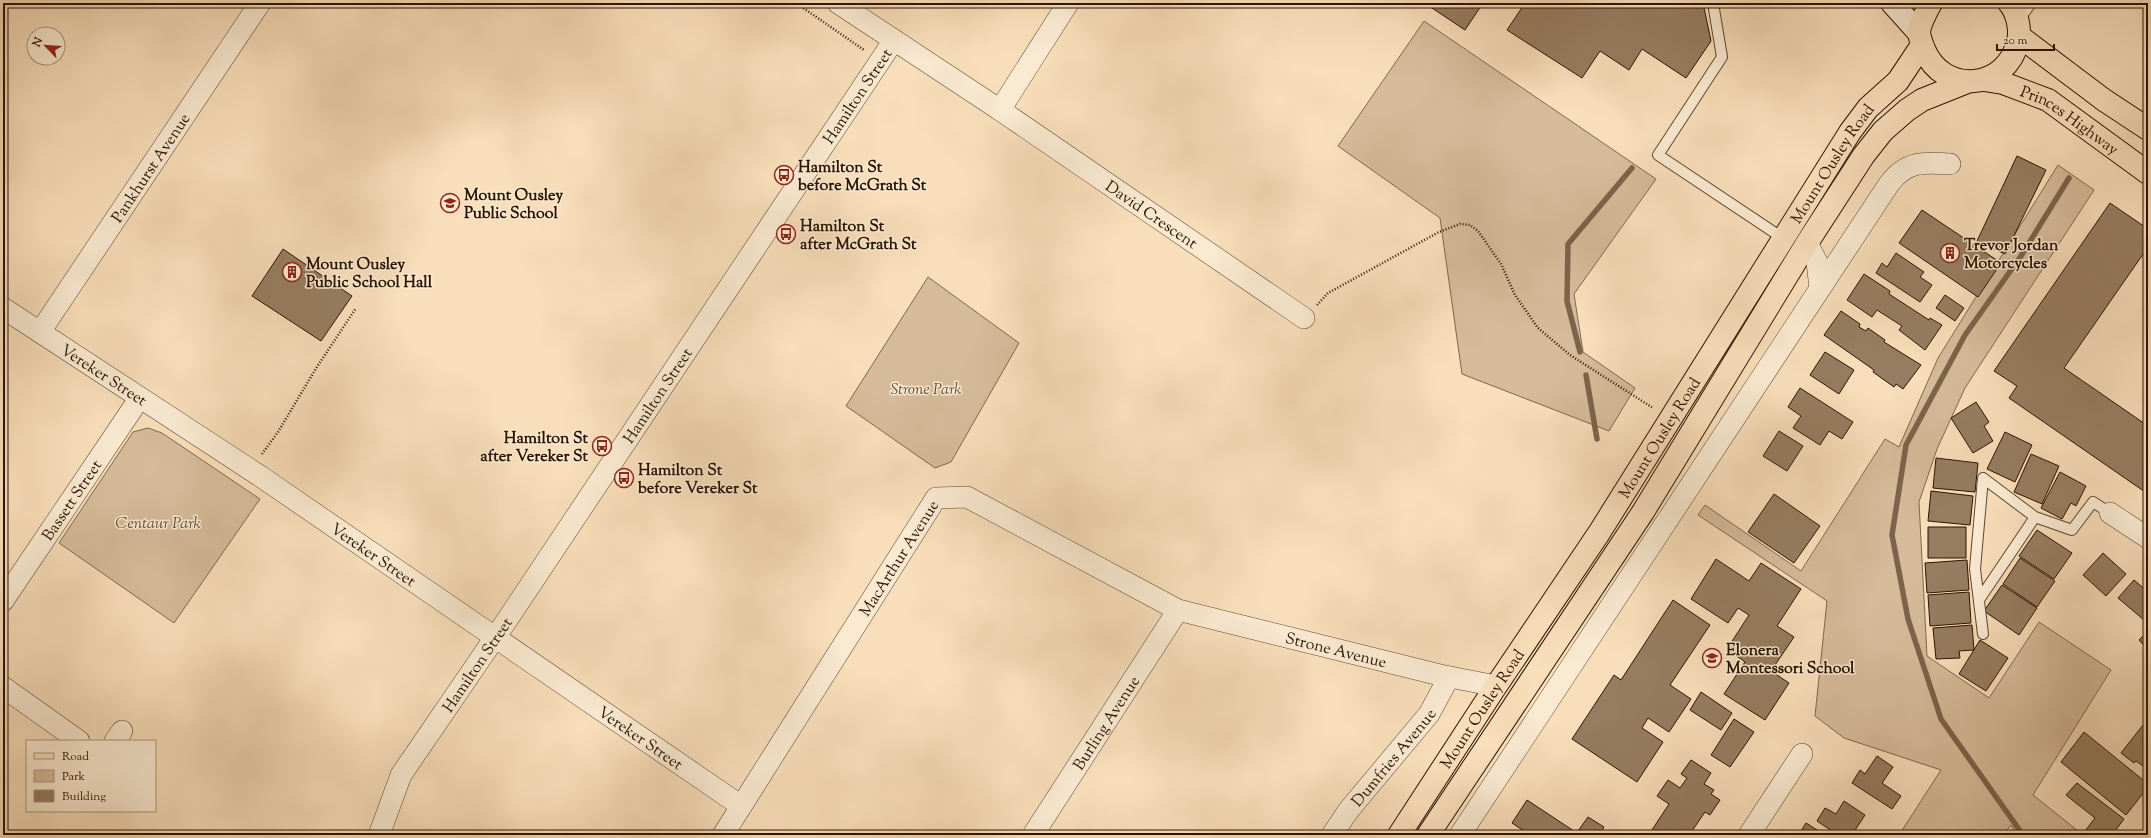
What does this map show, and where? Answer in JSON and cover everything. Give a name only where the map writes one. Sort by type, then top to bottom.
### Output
[{"type":"main road","points":[[1892,3],[1921,39]]},
{"type":"main road","name":"Mount Ousley Road","points":[[1400,835],[1496,686],[1599,533],[1850,132],[1868,108],[1898,81],[1921,39],[1924,14],[1931,3]]},
{"type":"main road","name":"Mount Ousley Road","points":[[1428,835],[1643,512],[1807,243],[1864,155],[1883,131],[1916,104],[1998,73],[2008,63],[2016,50],[2015,20]]},
{"type":"main road","points":[[2015,20],[2104,100],[2147,125]]},
{"type":"main road","name":"Princes Highway","points":[[1921,39],[1928,59],[1938,70],[1951,78],[2003,83],[2048,100],[2148,173]]},
{"type":"street","name":"Pankhurst Avenue","points":[[40,332],[260,3]]},
{"type":"street","name":"David Crescent","points":[[838,3],[1000,110],[1304,318]]},
{"type":"street","points":[[1000,110],[1068,3]]},
{"type":"street","name":"Hamilton Street","points":[[379,835],[401,775],[894,40]]},
{"type":"street","points":[[1460,835],[1896,174],[1914,164],[1929,162],[1950,164]]},
{"type":"street","name":"Mount Ousley Road","points":[[1807,243],[1817,262],[1820,288]]},
{"type":"street","name":"Vereker Street","points":[[3,308],[139,399],[260,476],[742,806]]},
{"type":"street","name":"Bassett Street","points":[[3,601],[139,399]]},
{"type":"street","name":"MacArthur Avenue","points":[[742,806],[936,498],[967,497],[1178,610]]},
{"type":"street","points":[[2110,513],[2148,538]]},
{"type":"street","name":"Strone Avenue","points":[[1178,610],[1449,677],[1496,686]]},
{"type":"street","name":"Burling Avenue","points":[[1033,835],[1178,610]]},
{"type":"street","name":"Dumfries Avenue","points":[[1332,835],[1348,810],[1428,714],[1449,677]]},
{"type":"street","points":[[3,687],[78,740]]},
{"type":"street","points":[[1749,835],[1802,754]]},
{"type":"street","points":[[722,835],[742,806]]},
{"type":"lane","points":[[1713,3],[1722,57],[1658,155],[1784,239]]},
{"type":"lane","points":[[2015,20],[2031,3]]},
{"type":"lane","points":[[1983,634],[1975,569],[1983,478],[2035,517],[2072,530],[2093,502],[2110,513]]},
{"type":"lane","points":[[1979,600],[2035,517]]},
{"type":"path","points":[[796,3],[866,51]]},
{"type":"path","points":[[1304,318],[1328,293],[1439,232],[1460,224],[1470,225],[1478,231],[1502,264],[1515,295],[1538,328],[1570,355],[1671,420]]},
{"type":"path","points":[[261,455],[278,432],[315,370],[356,308]]},
{"type":"green space","points":[[1424,21],[1656,179],[1574,294],[1583,352],[1635,388],[1609,431],[1462,374],[1440,218],[1338,146]]},
{"type":"green space","points":[[2058,165],[2094,190],[1965,388],[1937,449],[1919,502],[1927,656],[1989,698],[2039,622],[2111,670],[2033,795],[2083,835],[2017,835],[2011,825],[2003,835],[1899,835],[1941,770],[1844,738],[1815,716],[1827,601],[1698,515],[1705,505],[1801,571],[1885,439],[1899,447],[1938,358]]},
{"type":"green space","name":"Strone Park","points":[[928,277],[1019,343],[951,462],[935,468],[846,406]]},
{"type":"green space","name":"Centaur Park","points":[[148,428],[162,433],[260,499],[174,623],[59,543],[133,432]]},
{"type":"building","points":[[1404,3],[1415,3],[1412,8]]},
{"type":"building","points":[[1431,3],[1483,3],[1465,30],[1429,6]]},
{"type":"building","points":[[1525,3],[1703,3],[1711,41],[1686,78],[1642,49],[1629,70],[1600,51],[1582,78],[1507,30]]},
{"type":"building","points":[[2148,3],[2148,13],[2143,9]]},
{"type":"building","points":[[2017,156],[2046,170],[2005,254],[1977,241]]},
{"type":"building","points":[[2110,203],[2148,229],[2148,247],[2064,368],[2148,426],[2148,494],[2009,398],[2017,386],[1994,371]]},
{"type":"building","name":"Trevor Jordan Motorcycles","points":[[1922,210],[2001,263],[1978,297],[1899,243]]},
{"type":"building","name":"Mount Ousley Public School Hall","points":[[283,249],[352,296],[321,341],[252,296]]},
{"type":"building","points":[[1896,253],[1924,272],[1920,277],[1932,285],[1920,302],[1876,273],[1882,263],[1887,267]]},
{"type":"building","points":[[1864,274],[1890,291],[1889,294],[1929,320],[1930,318],[1942,325],[1925,350],[1899,330],[1902,326],[1877,310],[1872,317],[1847,300]]},
{"type":"building","points":[[1945,295],[1964,308],[1955,321],[1936,308]]},
{"type":"building","points":[[1841,311],[1860,324],[1859,327],[1866,331],[1868,328],[1885,340],[1884,342],[1921,365],[1903,389],[1896,384],[1894,387],[1873,372],[1874,370],[1824,335]]},
{"type":"building","points":[[1825,352],[1854,370],[1839,394],[1810,375]]},
{"type":"building","points":[[1800,388],[1853,422],[1842,439],[1829,431],[1820,445],[1793,428],[1801,416],[1788,407]]},
{"type":"building","points":[[1976,402],[1989,422],[1984,426],[1993,441],[1973,453],[1951,418]]},
{"type":"building","points":[[1779,431],[1803,446],[1787,471],[1763,456]]},
{"type":"building","points":[[2005,432],[2032,445],[2015,482],[1987,469]]},
{"type":"building","points":[[2031,454],[2059,466],[2042,504],[2014,492]]},
{"type":"building","points":[[1936,458],[1978,463],[1975,492],[1933,488]]},
{"type":"building","points":[[2060,472],[2086,486],[2076,506],[2071,503],[2062,519],[2041,508]]},
{"type":"building","points":[[1931,491],[1973,496],[1970,525],[1928,521]]},
{"type":"building","points":[[1774,494],[1820,526],[1794,563],[1748,532]]},
{"type":"building","points":[[1928,527],[1966,527],[1966,558],[1928,558]]},
{"type":"building","points":[[2037,530],[2072,553],[2054,579],[2019,556]]},
{"type":"building","points":[[2103,553],[2126,574],[2106,596],[2083,575]]},
{"type":"building","points":[[2020,558],[2055,581],[2037,607],[2003,584]]},
{"type":"building","points":[[1716,559],[1749,581],[1761,563],[1801,589],[1777,626],[1794,637],[1771,671],[1789,683],[1765,720],[1724,694],[1745,662],[1727,649],[1749,615],[1738,608],[1728,623],[1691,599]]},
{"type":"building","points":[[1967,560],[1969,590],[1927,593],[1925,563]]},
{"type":"building","points":[[2134,580],[2148,592],[2148,616],[2144,620],[2118,598]]},
{"type":"building","points":[[2002,585],[2037,608],[2019,635],[1984,611]]},
{"type":"building","points":[[1969,592],[1971,623],[1930,626],[1928,595]]},
{"type":"building","points":[[1673,600],[1710,625],[1670,685],[1691,699],[1669,732],[1648,718],[1642,728],[1663,742],[1637,782],[1572,739],[1614,675],[1621,680]]},
{"type":"building","points":[[1972,625],[1974,650],[1959,651],[1960,658],[1936,659],[1933,628]]},
{"type":"building","points":[[2148,631],[2148,650],[2139,640]]},
{"type":"building","points":[[1980,640],[2008,658],[1986,691],[1959,674]]},
{"type":"building","points":[[1701,692],[1732,713],[1721,730],[1690,710]]},
{"type":"building","points":[[2148,711],[2148,722],[2143,718]]},
{"type":"building","points":[[1734,719],[1754,732],[1730,767],[1711,755]]},
{"type":"building","points":[[2143,725],[2148,729],[2148,760],[2143,766],[2136,761],[2134,763],[2121,753]]},
{"type":"building","points":[[2084,732],[2148,784],[2148,787],[2126,815],[2061,762]]},
{"type":"building","points":[[1877,756],[1893,767],[1882,783],[1901,796],[1892,809],[1852,783],[1860,770],[1865,774]]},
{"type":"building","points":[[1691,760],[1711,773],[1704,784],[1714,790],[1711,794],[1720,800],[1710,815],[1705,812],[1692,831],[1697,835],[1652,835],[1650,833],[1669,804],[1657,796],[1668,780],[1680,788],[1687,778],[1681,774]]},
{"type":"building","points":[[2077,783],[2124,819],[2112,835],[2090,835],[2085,831],[2095,818],[2066,795]]},
{"type":"building","points":[[1527,800],[1580,835],[1530,835],[1512,823]]},
{"type":"building","points":[[1844,801],[1865,815],[1852,835],[1838,835],[1817,821],[1825,808],[1836,814]]},
{"type":"building","points":[[1588,817],[1604,827],[1599,835],[1584,835],[1578,831]]},
{"type":"building","points":[[1806,823],[1825,835],[1799,834]]},
{"type":"waterway","points":[[1580,352],[1567,301],[1568,244],[1632,168]]},
{"type":"waterway","points":[[2023,835],[1941,719],[1908,619],[1892,535],[1906,445],[1965,335],[2021,256],[2069,178]]},
{"type":"waterway","points":[[1586,375],[1597,439]]},
{"type":"place","name":"Hamilton St before McGrath St","points":[[784,175]]},
{"type":"place","name":"Mount Ousley Public School","points":[[450,203]]},
{"type":"place","name":"Hamilton St after McGrath St","points":[[786,234]]},
{"type":"place","name":"Trevor Jordan Motorcycles","points":[[1950,253]]},
{"type":"place","name":"Mount Ousley Public School Hall","points":[[292,272]]},
{"type":"place","name":"Hamilton St after Vereker St","points":[[602,446]]},
{"type":"place","name":"Hamilton St before Vereker St","points":[[624,478]]},
{"type":"place","name":"Elonera Montessori School","points":[[1712,658]]}]
